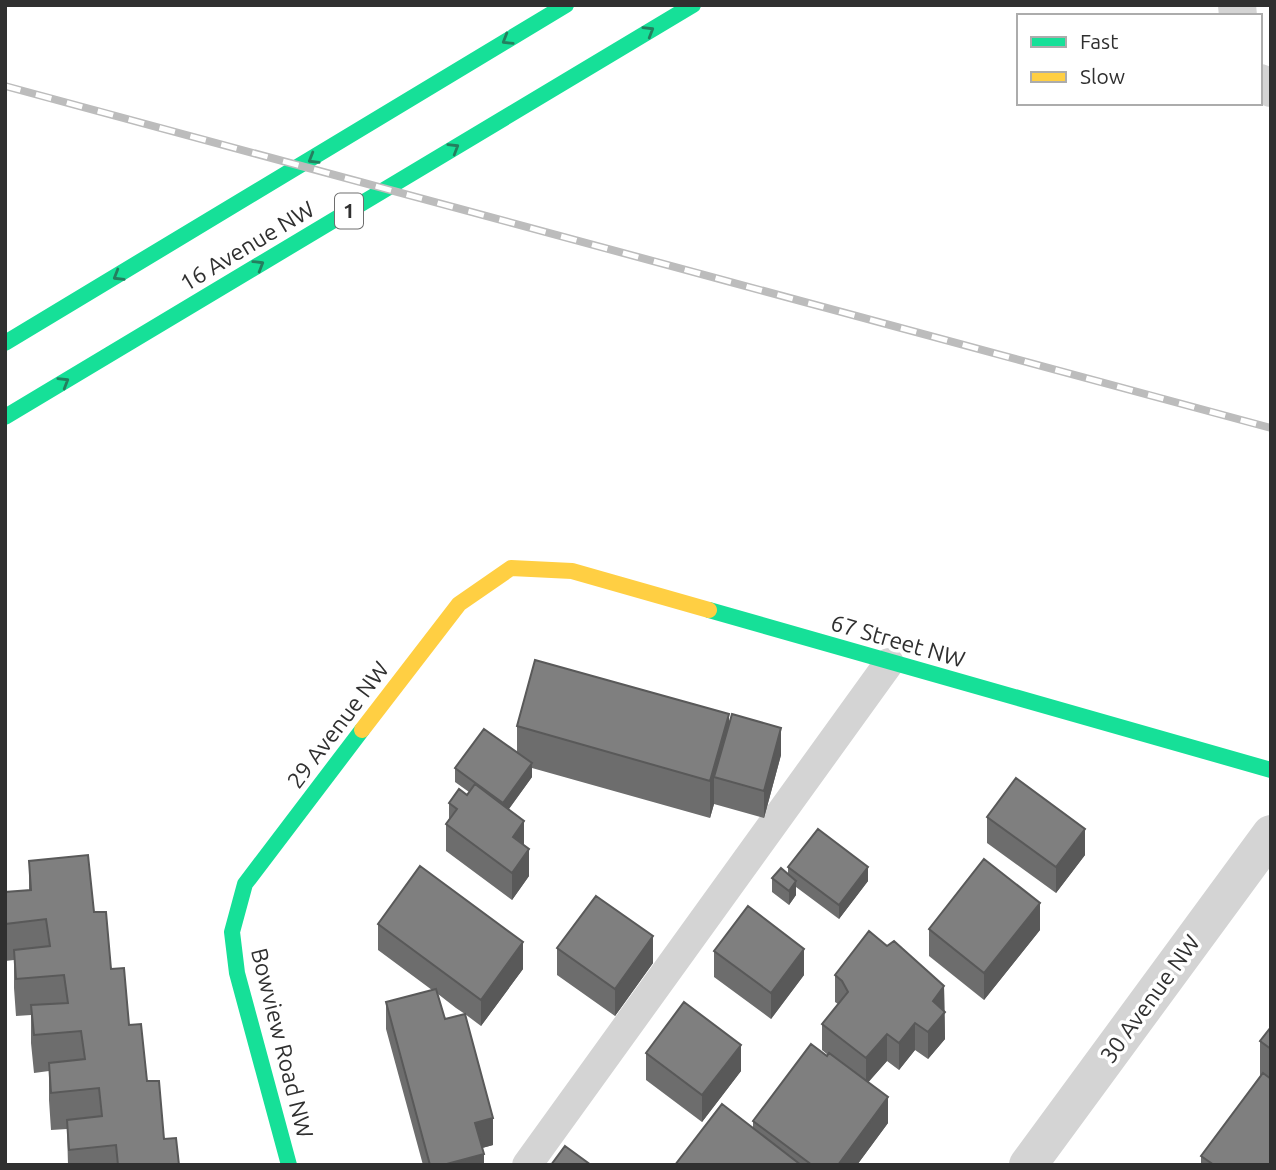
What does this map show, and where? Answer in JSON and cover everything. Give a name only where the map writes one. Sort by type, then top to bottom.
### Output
[{"type":"main road","name":"16 Avenue NW","points":[[5,343],[566,5]]},
{"type":"main road","name":"16 Avenue NW","points":[[5,417],[693,5]]},
{"type":"main road","name":"67 Street NW","points":[[511,568],[572,571],[1271,770]]},
{"type":"main road","name":"29 Avenue NW","points":[[232,932],[245,884],[459,604],[511,568]]},
{"type":"main road","name":"Bowview Road NW","points":[[232,932],[237,973],[289,1165]]},
{"type":"street","name":"30 Avenue NW","points":[[1028,1165],[1271,834]]},
{"type":"lane","points":[[527,1165],[889,663]]},
{"type":"building","points":[[535,660],[729,714],[710,781],[517,726]]},
{"type":"building","points":[[732,714],[781,728],[764,791],[714,777]]},
{"type":"building","points":[[484,729],[532,763],[503,803],[455,768]]},
{"type":"building","points":[[1016,778],[1085,829],[1056,867],[987,817]]},
{"type":"building","points":[[475,784],[524,821],[513,837],[529,849],[512,873],[446,824],[457,809],[449,803],[459,789],[467,795]]},
{"type":"building","points":[[818,829],[868,867],[839,905],[788,867]]},
{"type":"building","points":[[88,855],[94,912],[106,912],[111,969],[124,968],[129,1025],[141,1024],[147,1081],[159,1081],[164,1139],[176,1138],[179,1165],[118,1165],[116,1145],[69,1150],[67,1120],[102,1116],[99,1088],[51,1093],[49,1063],[85,1059],[81,1031],[34,1035],[31,1005],[68,1003],[64,975],[16,979],[14,950],[50,946],[46,919],[5,924],[5,892],[31,890],[29,861]]},
{"type":"building","points":[[984,859],[1040,903],[984,973],[929,929]]},
{"type":"building","points":[[420,866],[523,942],[481,1000],[378,924]]},
{"type":"building","points":[[781,868],[796,881],[789,891],[772,878]]},
{"type":"building","points":[[596,896],[653,936],[615,989],[557,948]]},
{"type":"building","points":[[748,906],[804,949],[771,993],[714,951]]},
{"type":"building","points":[[869,931],[887,946],[894,941],[944,986],[933,1001],[945,1012],[928,1032],[915,1023],[899,1043],[887,1034],[866,1058],[822,1024],[848,992],[835,975]]},
{"type":"building","points":[[436,989],[445,1019],[465,1014],[493,1118],[475,1123],[484,1154],[443,1165],[430,1165],[386,1002]]},
{"type":"building","points":[[684,1002],[741,1045],[702,1095],[646,1053]]},
{"type":"building","points":[[1271,1027],[1271,1049],[1260,1041]]},
{"type":"building","points":[[811,1044],[827,1056],[829,1053],[888,1097],[838,1165],[812,1165],[753,1121]]},
{"type":"building","points":[[1263,1073],[1271,1079],[1271,1165],[1214,1165],[1201,1156]]},
{"type":"building","points":[[722,1104],[801,1165],[675,1165]]},
{"type":"building","points":[[565,1146],[591,1165],[551,1165]]},
{"type":"railway","points":[[5,86],[1271,428]]},
{"type":"traffic: fast","points":[[5,343],[566,5]]},
{"type":"traffic: fast","points":[[5,417],[693,5]]},
{"type":"traffic: fast","points":[[709,610],[1271,770]]},
{"type":"traffic: fast","points":[[289,1165],[237,973],[232,932],[245,884],[362,730]]},
{"type":"traffic: slow","points":[[362,730],[459,604],[511,568],[572,571],[709,610]]}]
